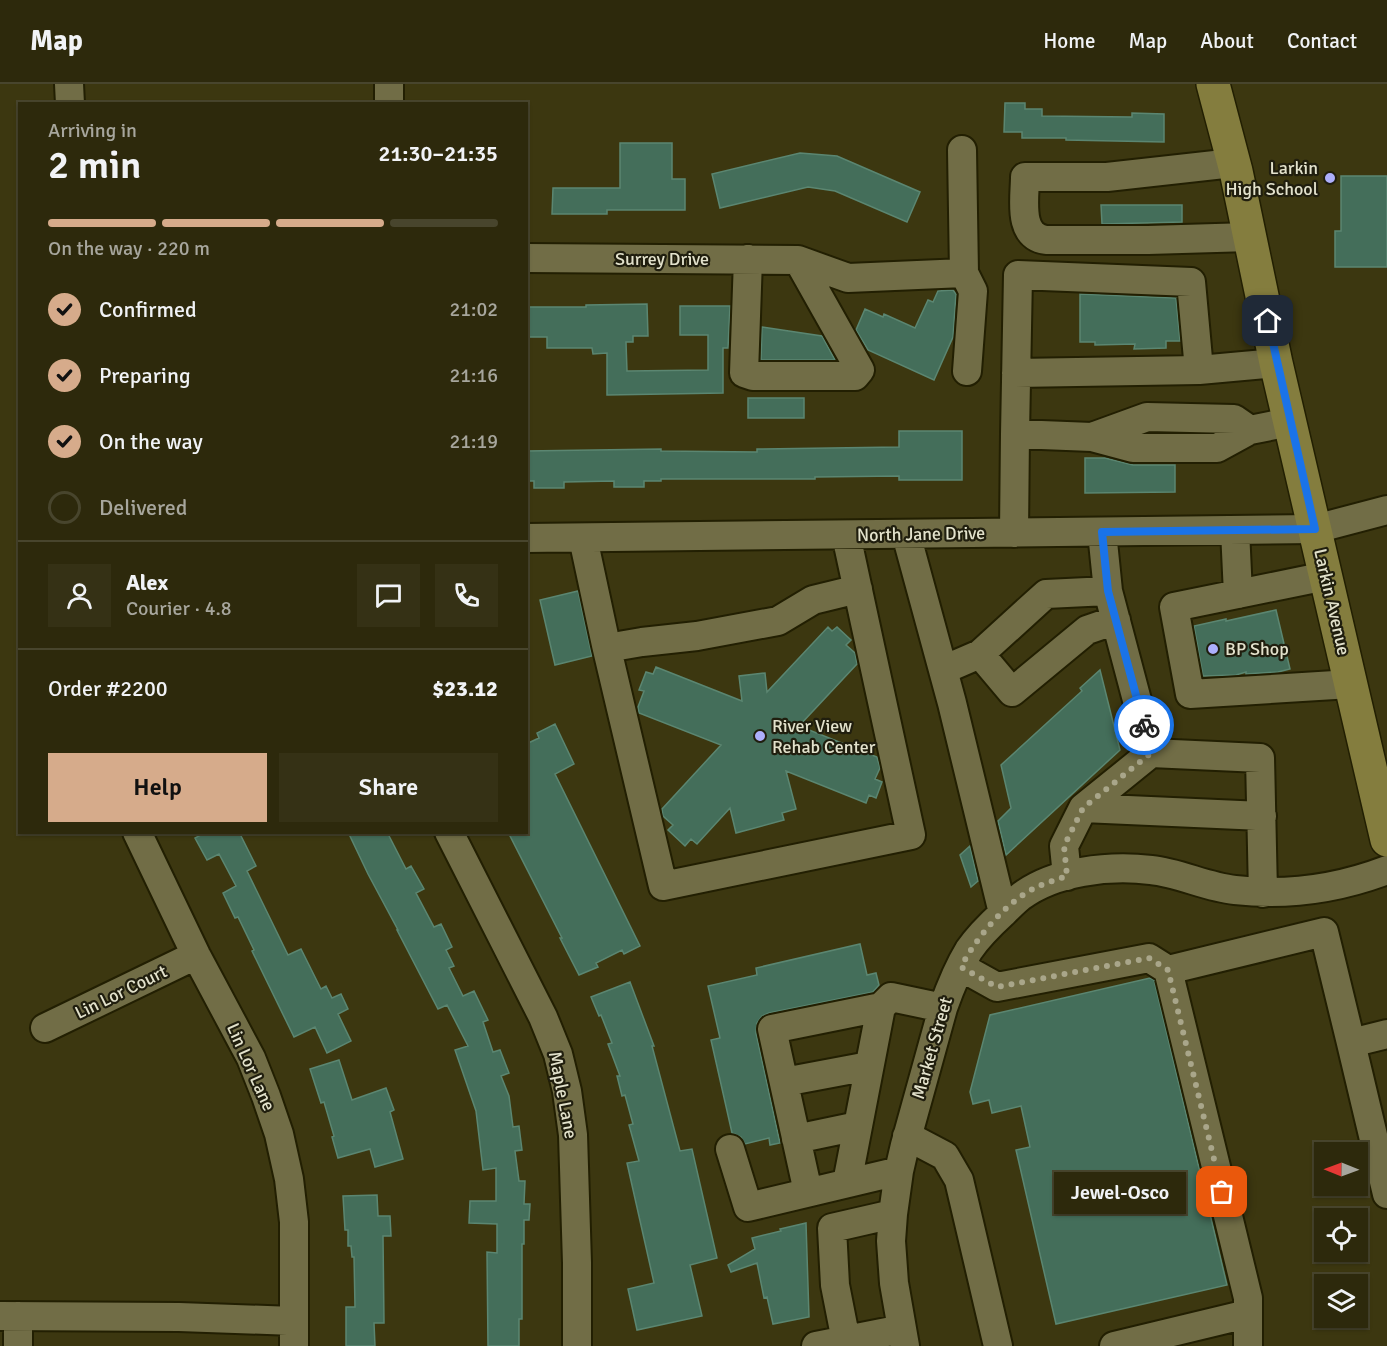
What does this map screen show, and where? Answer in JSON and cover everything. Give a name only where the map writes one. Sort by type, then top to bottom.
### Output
[{"type":"main road","name":"Larkin Avenue","points":[[1213,84],[1236,171],[1276,363],[1387,840]]},
{"type":"street","points":[[69,84],[70,102]]},
{"type":"street","points":[[389,84],[389,102]]},
{"type":"street","points":[[962,150],[964,273],[973,291],[967,371]]},
{"type":"street","points":[[1233,163],[1107,177],[1025,177],[1026,226],[1034,236],[1046,240],[1250,237]]},
{"type":"street","name":"Surrey Drive","points":[[528,258],[798,260],[848,278],[964,273]]},
{"type":"street","points":[[747,259],[744,373],[753,376],[855,376],[860,370],[798,260]]},
{"type":"street","points":[[1014,533],[1018,275],[1191,282],[1199,370]]},
{"type":"street","points":[[1016,373],[1199,370],[1276,363]]},
{"type":"street","points":[[1015,434],[1092,438],[1148,417],[1234,418],[1250,430],[1290,422]]},
{"type":"street","name":"North Jane Drive","points":[[528,538],[1315,529],[1387,510]]},
{"type":"street","points":[[1235,530],[1238,594]]},
{"type":"street","points":[[1102,532],[1108,591],[1151,753]]},
{"type":"street","points":[[906,534],[952,704],[1003,913]]},
{"type":"street","points":[[583,538],[663,886],[911,835],[846,535]]},
{"type":"street","points":[[1326,576],[1174,607],[1190,694],[1351,684]]},
{"type":"street","points":[[607,648],[697,636],[778,621],[813,600],[858,589]]},
{"type":"street","points":[[943,670],[980,654],[1046,594],[1108,591]]},
{"type":"street","points":[[980,654],[1012,692],[1087,630],[1116,620]]},
{"type":"street","points":[[1067,876],[1064,846],[1083,808],[1151,753],[1260,758],[1263,892]]},
{"type":"street","points":[[1083,808],[1262,816]]},
{"type":"street","name":"Lin Lor Lane","points":[[9,1316],[179,1317],[294,1333],[294,1222],[289,1179],[279,1134],[251,1058],[196,955],[138,834]]},
{"type":"street","name":"Maple Lane","points":[[450,834],[543,1017],[558,1054],[567,1091],[573,1136],[577,1346]]},
{"type":"street","name":"Market Street","points":[[903,1337],[894,1283],[891,1241],[899,1171],[951,984],[969,950],[992,923],[1020,897],[1035,888],[1080,872],[1130,868],[1149,870],[1176,874],[1217,887],[1263,892],[1324,889],[1360,881],[1387,870]]},
{"type":"street","points":[[1168,970],[1324,932],[1387,1194]]},
{"type":"street","name":"Lin Lor Court","points":[[45,1028],[196,955]]},
{"type":"street","points":[[961,967],[997,987],[1149,958],[1168,970],[1248,1298],[1248,1346]]},
{"type":"street","points":[[808,1192],[772,1029],[881,1007],[891,997],[943,1008]]},
{"type":"street","points":[[847,1183],[881,1007]]},
{"type":"street","points":[[1351,1043],[1387,1034]]},
{"type":"street","points":[[784,1083],[870,1066]]},
{"type":"street","points":[[796,1139],[858,1126]]},
{"type":"street","points":[[907,1136],[945,1156],[959,1180],[998,1346]]},
{"type":"street","points":[[730,1149],[748,1207],[899,1171]]},
{"type":"street","points":[[847,1343],[835,1285],[832,1228],[893,1214]]},
{"type":"street","points":[[1114,1346],[1247,1314]]},
{"type":"street","points":[[9,1316],[18,1346]]},
{"type":"street","points":[[816,1346],[903,1337]]},
{"type":"building","points":[[1005,103],[1025,103],[1025,109],[1042,109],[1042,116],[1132,117],[1132,113],[1164,114],[1164,142],[1022,138],[1022,132],[1004,132]]},
{"type":"building","points":[[620,143],[672,143],[672,179],[685,179],[685,210],[607,210],[607,214],[552,214],[553,188],[620,188]]},
{"type":"building","points":[[800,153],[837,156],[920,192],[907,222],[835,191],[808,187],[720,208],[712,174]]},
{"type":"building","points":[[1341,176],[1387,176],[1387,267],[1335,267],[1335,231],[1341,231]]},
{"type":"building","points":[[1101,205],[1182,205],[1182,222],[1102,224]]},
{"type":"building","points":[[953,290],[956,294],[953,337],[934,380],[868,350],[856,330],[865,309],[883,317],[884,314],[915,328],[928,300],[933,302],[938,291]]},
{"type":"building","points":[[1080,294],[1176,298],[1180,341],[1166,341],[1166,348],[1134,349],[1135,344],[1095,345],[1095,342],[1080,342]]},
{"type":"building","points":[[647,304],[648,336],[633,336],[633,342],[626,342],[627,371],[708,370],[708,335],[680,335],[680,306],[730,306],[728,348],[723,348],[723,393],[607,395],[607,353],[593,354],[592,348],[547,348],[547,337],[528,337],[528,307],[586,307],[586,305]]},
{"type":"building","points":[[762,327],[822,336],[835,360],[761,360]]},
{"type":"building","points":[[748,398],[804,398],[804,418],[748,418]]},
{"type":"building","points":[[899,431],[962,431],[962,480],[899,480],[899,476],[815,477],[815,479],[661,479],[661,481],[644,481],[644,487],[614,487],[614,481],[564,482],[564,488],[534,488],[534,481],[528,481],[528,451],[661,449],[661,451],[757,452],[757,449],[899,447]]},
{"type":"building","points":[[1085,458],[1105,458],[1133,465],[1175,465],[1175,492],[1085,493]]},
{"type":"building","points":[[578,591],[592,656],[555,665],[540,600]]},
{"type":"building","points":[[1276,610],[1290,669],[1278,672],[1203,676],[1194,626]]},
{"type":"building","name":"River View Rehab Center","points":[[828,627],[832,631],[837,627],[851,640],[846,645],[855,653],[857,664],[799,726],[877,757],[880,768],[875,779],[882,782],[876,798],[869,795],[866,803],[786,771],[796,809],[782,813],[784,820],[736,833],[730,808],[697,844],[691,839],[685,846],[668,830],[673,825],[663,816],[662,809],[721,745],[639,713],[638,707],[644,691],[639,690],[646,672],[653,674],[656,667],[742,701],[739,676],[765,673],[767,692]]},
{"type":"building","points":[[1100,670],[1120,750],[1006,855],[998,821],[1011,808],[1001,765],[1082,691],[1080,688]]},
{"type":"building","points":[[555,724],[574,764],[555,774],[640,946],[624,954],[622,950],[596,963],[598,967],[579,975],[509,834],[528,834],[528,743],[539,738],[537,733]]},
{"type":"building","points":[[202,834],[240,834],[256,866],[247,871],[288,955],[301,949],[321,989],[326,986],[332,998],[341,994],[348,1009],[338,1014],[351,1041],[327,1053],[315,1027],[294,1037],[238,917],[235,918],[223,893],[236,886],[219,854],[207,860],[195,838]]},
{"type":"building","points":[[349,834],[388,834],[406,869],[411,866],[424,889],[416,893],[434,927],[441,924],[452,947],[446,950],[454,966],[449,968],[463,996],[474,991],[488,1020],[483,1022],[493,1052],[500,1050],[509,1073],[501,1076],[509,1096],[513,1127],[519,1126],[522,1150],[515,1151],[519,1181],[525,1181],[524,1204],[530,1204],[529,1220],[524,1220],[524,1244],[522,1244],[522,1319],[519,1319],[519,1346],[488,1346],[487,1252],[497,1253],[497,1224],[469,1223],[470,1201],[496,1201],[496,1168],[483,1170],[476,1111],[455,1050],[468,1046],[447,1005],[438,1009]]},
{"type":"building","points":[[970,846],[978,881],[971,887],[960,855]]},
{"type":"building","points":[[860,944],[867,975],[876,973],[879,985],[873,992],[769,1013],[762,1016],[757,1023],[756,1033],[780,1143],[770,1145],[769,1138],[745,1144],[741,1137],[732,1133],[711,1040],[720,1038],[708,986],[757,975],[756,968]]},
{"type":"building","points":[[1150,978],[1154,980],[1227,1285],[1056,1324],[1016,1150],[1030,1147],[1021,1106],[992,1113],[989,1100],[973,1104],[970,1092],[990,1015]]},
{"type":"building","points":[[630,982],[654,1046],[652,1046],[680,1151],[692,1149],[717,1258],[690,1265],[702,1316],[637,1330],[628,1289],[654,1283],[627,1163],[639,1161],[629,1125],[633,1124],[625,1095],[622,1096],[617,1076],[620,1076],[608,1044],[612,1043],[591,997]]},
{"type":"building","points":[[339,1060],[352,1100],[386,1088],[394,1110],[390,1112],[403,1159],[375,1167],[370,1149],[338,1158],[324,1102],[321,1103],[310,1069]]},
{"type":"building","points":[[377,1195],[378,1216],[390,1216],[391,1236],[383,1236],[384,1323],[374,1323],[375,1346],[346,1346],[346,1307],[355,1307],[354,1257],[352,1257],[351,1246],[348,1246],[348,1230],[345,1230],[343,1196]]},
{"type":"building","points":[[806,1223],[809,1317],[773,1324],[767,1297],[764,1298],[757,1263],[731,1272],[728,1265],[755,1249],[752,1238]]},
{"type":"way so far","points":[[1144,725],[1151,753],[1083,808],[1064,846],[1067,876],[1035,888],[1020,897],[992,923],[969,950],[961,967],[997,987],[1149,958],[1168,970],[1222,1192]]},
{"type":"place","name":"Larkin High School","points":[[1330,178]]},
{"type":"place","name":"BP Shop","points":[[1213,649]]},
{"type":"place","name":"River View Rehab Center","points":[[760,736]]},
{"type":"place","name":"Jewel-Osco","points":[[1222,1192]]},
{"type":"route","points":[[1144,725],[1108,591],[1102,532],[1315,529],[1268,321]]}]
